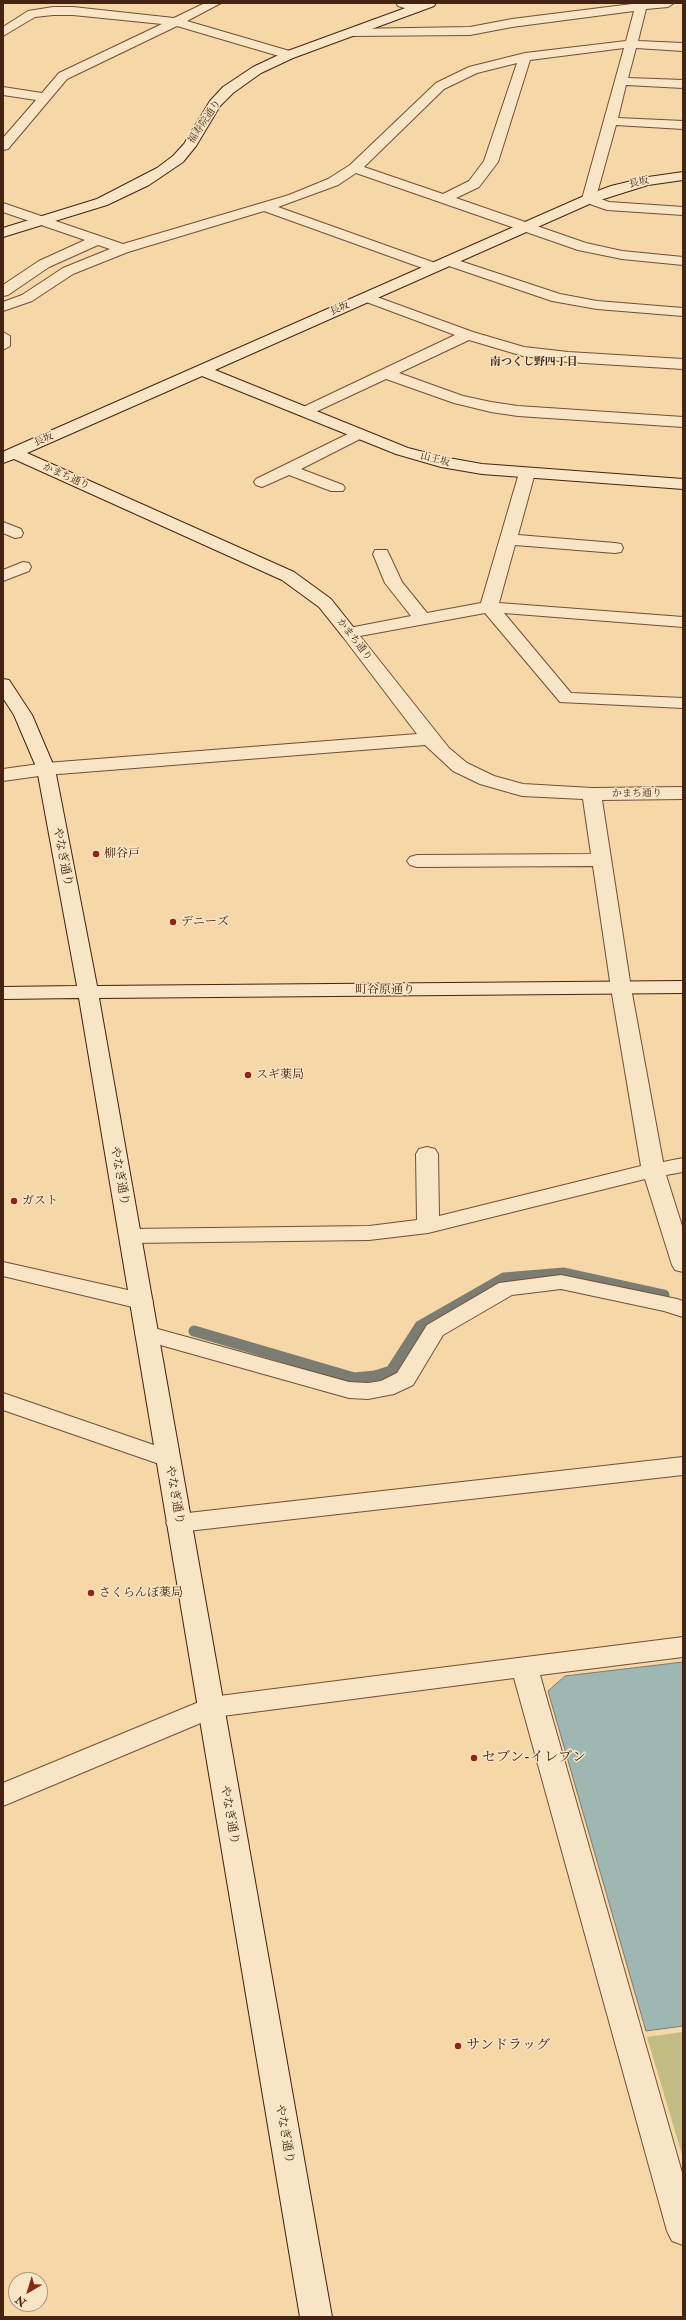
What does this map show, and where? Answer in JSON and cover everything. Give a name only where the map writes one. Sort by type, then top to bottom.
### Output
[{"type":"street","points":[[73,11],[84,3]]},
{"type":"street","points":[[3,146],[63,76],[216,3]]},
{"type":"street","points":[[402,3],[418,8]]},
{"type":"street","name":"福寿院通り","points":[[3,233],[102,202],[144,182],[162,171],[189,146],[215,104],[228,90],[257,70],[289,55],[430,3]]},
{"type":"street","points":[[353,32],[470,32],[512,23],[668,3]]},
{"type":"street","points":[[641,7],[589,199],[607,206],[683,211]]},
{"type":"street","points":[[3,32],[32,14],[53,11],[73,11],[177,22],[289,55]]},
{"type":"street","points":[[3,307],[27,298],[68,270],[123,249],[266,207],[316,190],[354,168],[440,86],[473,70],[525,57],[631,44],[683,46]]},
{"type":"street","points":[[444,199],[474,184],[491,162],[525,57]]},
{"type":"street","points":[[621,80],[683,84]]},
{"type":"street","points":[[3,91],[44,97]]},
{"type":"street","points":[[610,121],[683,125]]},
{"type":"street","points":[[354,168],[583,247],[622,255],[683,261]]},
{"type":"street","name":"長坂","points":[[8,456],[589,199],[616,189],[648,181],[683,176]]},
{"type":"street","points":[[3,207],[123,249]]},
{"type":"street","points":[[266,207],[433,267]]},
{"type":"street","points":[[3,292],[44,264],[98,240]]},
{"type":"street","points":[[448,261],[557,298],[597,304],[683,312]]},
{"type":"street","points":[[366,297],[468,335],[523,351],[568,357],[683,364]]},
{"type":"street","points":[[304,412],[468,335]]},
{"type":"street","points":[[3,336],[3,346]]},
{"type":"street","name":"山王坂","points":[[202,370],[402,451],[441,462],[482,469],[683,484]]},
{"type":"street","points":[[386,374],[459,400],[491,407],[518,411],[683,422]]},
{"type":"street","points":[[262,482],[358,434]]},
{"type":"street","name":"かまち通り","points":[[8,456],[288,576],[308,589],[325,603],[430,739],[442,752],[460,767],[487,780],[522,790],[592,794],[683,793]]},
{"type":"street","points":[[288,468],[337,488]]},
{"type":"street","points":[[489,607],[527,473]]},
{"type":"street","points":[[508,539],[615,548]]},
{"type":"street","points":[[381,554],[394,583],[422,619]]},
{"type":"street","points":[[3,576],[23,567]]},
{"type":"street","points":[[349,633],[489,607],[683,622]]},
{"type":"street","points":[[489,607],[566,698],[683,702]]},
{"type":"street","name":"やなぎ通り","points":[[3,684],[23,715],[46,768],[88,992],[316,2317]]},
{"type":"street","points":[[3,775],[46,768],[430,739]]},
{"type":"street","points":[[592,794],[621,988],[653,1170],[683,1265]]},
{"type":"street","points":[[417,861],[603,860]]},
{"type":"street","name":"町谷原通り","points":[[3,993],[683,987]]},
{"type":"street","points":[[426,1154],[428,1226]]},
{"type":"street","points":[[130,1236],[370,1233],[428,1226],[653,1170],[683,1164]]},
{"type":"street","points":[[3,1269],[141,1301]]},
{"type":"street","points":[[147,1334],[349,1390],[368,1391],[386,1388],[406,1379],[435,1330],[507,1288],[561,1282],[669,1304],[683,1309]]},
{"type":"street","points":[[3,1401],[168,1459]]},
{"type":"street","points":[[179,1523],[683,1466]]},
{"type":"street","points":[[3,1795],[211,1707],[524,1666],[683,1647]]},
{"type":"street","points":[[524,1666],[682,2224]]},
{"type":"shaded area","points":[[683,2032],[683,2158],[647,2037]]},
{"type":"water","points":[[683,1662],[683,2026],[646,2031],[548,1691],[565,1676]]},
{"type":"waterway","points":[[194,1331],[354,1378],[375,1376],[391,1371],[420,1326],[504,1278],[564,1273],[664,1295]]},
{"type":"place","name":"柳谷戸","points":[[96,854]]},
{"type":"place","name":"デニーズ","points":[[173,922]]},
{"type":"place","name":"スギ薬局","points":[[248,1075]]},
{"type":"place","name":"ガスト","points":[[14,1201]]},
{"type":"place","name":"さくらんぼ薬局","points":[[91,1593]]},
{"type":"place","name":"セブン-イレブン","points":[[474,1758]]},
{"type":"place","name":"サンドラッグ","points":[[458,2046]]},
{"type":"district","name":"南つくし野四丁目","points":[[534,363]]}]
